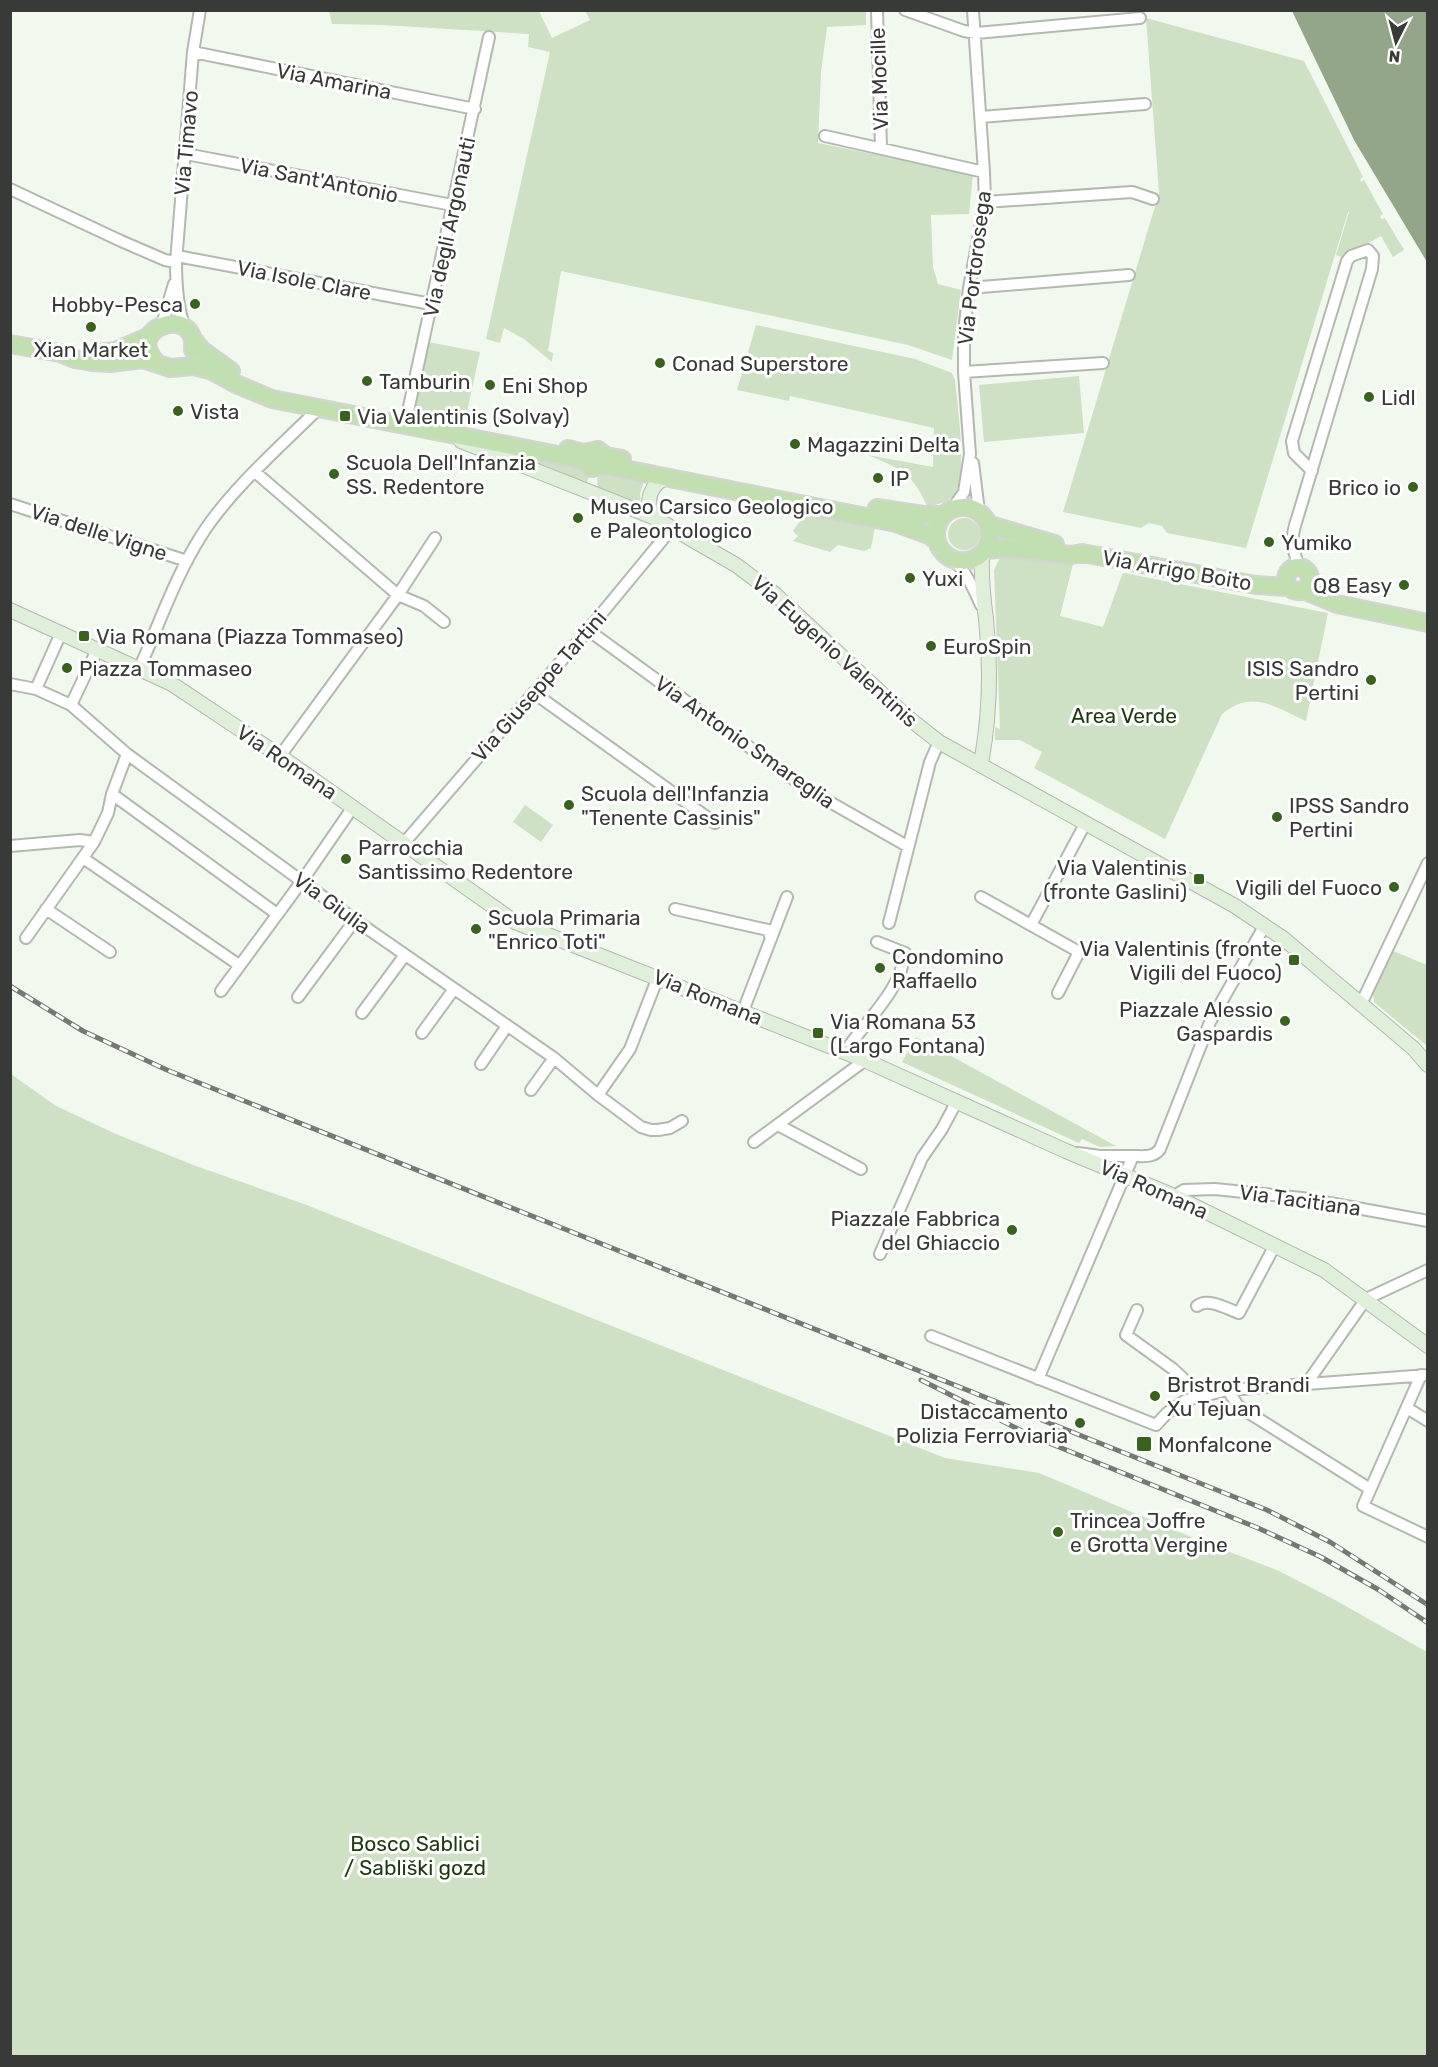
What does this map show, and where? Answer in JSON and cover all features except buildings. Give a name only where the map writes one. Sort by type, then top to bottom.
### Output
[{"type":"main road","points":[[10,344],[60,353],[108,353],[130,346],[156,330],[178,324],[189,333],[193,351],[181,366],[170,368],[143,359],[110,363],[92,362],[60,353]]},
{"type":"main road","points":[[156,330],[148,344],[149,352],[158,364]]},
{"type":"main road","name":"Via Eugenio Valentinis","points":[[189,333],[202,350],[224,366],[239,376],[262,386],[408,416],[435,426]]},
{"type":"main road","name":"Via Eugenio Valentinis","points":[[181,366],[210,370],[272,399],[435,426]]},
{"type":"main road","points":[[435,426],[667,477],[896,523],[929,535],[937,541]]},
{"type":"main road","points":[[596,460],[923,515],[966,506],[979,511],[990,525],[990,540],[984,552]]},
{"type":"main road","points":[[948,511],[936,530],[937,541],[943,552],[953,559]]},
{"type":"main road","name":"Via Arrigo Boito","points":[[990,525],[1072,548],[1082,553],[1235,581],[1296,579],[1337,604],[1428,623]]},
{"type":"main road","name":"Via Arrigo Boito","points":[[953,559],[971,560],[984,552],[1006,549],[1071,555],[1082,553]]},
{"type":"street","name":"Via Timavo","points":[[189,333],[180,314],[176,259],[198,10]]},
{"type":"street","name":"Via Mocille","points":[[877,10],[881,148]]},
{"type":"street","name":"Via Mocille","points":[[905,10],[976,33]]},
{"type":"street","name":"Via Portorosega","points":[[948,511],[964,492],[970,454],[964,372],[964,332],[969,288],[985,202],[973,10]]},
{"type":"street","points":[[976,33],[1140,18]]},
{"type":"street","name":"Via degli Argonauti","points":[[408,416],[489,37]]},
{"type":"street","name":"Via Amarina","points":[[193,52],[475,109]]},
{"type":"street","points":[[981,117],[1145,104]]},
{"type":"street","points":[[825,136],[984,172]]},
{"type":"street","name":"Via Sant'Antonio","points":[[186,154],[452,205]]},
{"type":"street","points":[[10,189],[165,260],[176,259]]},
{"type":"street","points":[[985,202],[1132,192],[1153,199]]},
{"type":"street","points":[[1296,579],[1292,535],[1312,471],[1372,269],[1373,256],[1368,250],[1351,256],[1347,261],[1292,441],[1293,453],[1312,471]]},
{"type":"street","name":"Via Isole Clare","points":[[176,259],[431,304]]},
{"type":"street","points":[[969,288],[1129,275]]},
{"type":"street","name":"Via Timavo","points":[[156,330],[176,278]]},
{"type":"street","points":[[964,372],[1103,363]]},
{"type":"street","points":[[139,669],[187,561],[212,520],[255,472],[319,408]]},
{"type":"street","name":"Via Eugenio Valentinis","points":[[435,426],[653,517],[736,565],[776,595],[906,716],[939,742],[1235,906],[1265,925],[1413,1048],[1428,1065]]},
{"type":"street","name":"Via Portorosega","points":[[970,454],[973,461],[979,511]]},
{"type":"street","points":[[594,493],[592,479],[596,460]]},
{"type":"street","points":[[255,472],[398,595],[424,606],[444,622]]},
{"type":"street","points":[[653,517],[649,504],[650,492],[656,483],[667,477]]},
{"type":"street","name":"Via delle Vigne","points":[[10,504],[187,561]]},
{"type":"street","name":"Via Giuseppe Tartini","points":[[404,843],[588,630],[673,527]]},
{"type":"street","points":[[280,756],[398,595],[435,538]]},
{"type":"street","points":[[979,764],[987,729],[989,704],[981,582],[984,552]]},
{"type":"street","points":[[953,559],[973,585],[984,610]]},
{"type":"street","name":"Via Romana","points":[[10,610],[172,684],[280,756],[515,922],[862,1059],[1174,1197],[1324,1270],[1428,1346]]},
{"type":"street","name":"Via Antonio Smareglia","points":[[588,630],[807,789],[907,846]]},
{"type":"street","points":[[36,688],[61,633]]},
{"type":"street","points":[[10,684],[36,688],[71,705],[97,650]]},
{"type":"street","points":[[534,693],[715,823]]},
{"type":"street","name":"Via Giulia","points":[[71,705],[127,754],[355,920],[554,1058],[641,1127],[651,1131],[670,1128],[682,1121]]},
{"type":"street","points":[[889,922],[930,762],[939,742]]},
{"type":"street","points":[[26,938],[94,842],[108,813],[112,794],[127,754]]},
{"type":"street","points":[[112,794],[277,914]]},
{"type":"street","points":[[221,991],[353,807]]},
{"type":"street","points":[[1031,925],[1085,824]]},
{"type":"street","points":[[10,846],[80,840],[94,842]]},
{"type":"street","points":[[83,858],[239,966]]},
{"type":"street","points":[[1361,1004],[1428,863]]},
{"type":"street","points":[[743,1011],[787,897]]},
{"type":"street","points":[[981,897],[1078,952],[1058,993]]},
{"type":"street","points":[[46,909],[110,952]]},
{"type":"street","points":[[675,909],[768,930],[771,939]]},
{"type":"street","points":[[298,997],[355,920]]},
{"type":"street","points":[[1066,1151],[1100,1155],[1151,1156],[1156,1154],[1160,1149],[1210,1022],[1265,925]]},
{"type":"street","points":[[845,1052],[894,986],[904,961],[905,953],[877,942]]},
{"type":"street","points":[[362,1013],[405,955]]},
{"type":"street","points":[[598,1095],[630,1049],[658,977]]},
{"type":"street","points":[[422,1033],[454,989]]},
{"type":"street","points":[[481,1064],[507,1026]]},
{"type":"street","points":[[531,1090],[554,1058]]},
{"type":"street","points":[[754,1142],[860,1064],[862,1059]]},
{"type":"street","points":[[880,1254],[922,1158],[942,1129],[957,1101]]},
{"type":"street","points":[[778,1125],[861,1169]]},
{"type":"street","points":[[1038,1379],[1133,1156]]},
{"type":"street","name":"Via Tacitiana","points":[[1174,1197],[1184,1190],[1215,1189],[1302,1198],[1428,1221]]},
{"type":"street","points":[[1197,1306],[1202,1302],[1208,1302],[1239,1313],[1275,1245]]},
{"type":"street","points":[[1308,1383],[1366,1299],[1428,1270]]},
{"type":"street","points":[[1137,1310],[1126,1335],[1173,1369],[1202,1396]]},
{"type":"street","points":[[931,1336],[1156,1425],[1185,1400],[1228,1390],[1424,1375]]},
{"type":"street","points":[[1424,1375],[1363,1506],[1428,1537]]},
{"type":"street","points":[[1228,1390],[1238,1406],[1370,1489]]},
{"type":"street","points":[[1407,1408],[1428,1421]]},
{"type":"green space","points":[[329,11],[539,11],[552,38],[590,20],[585,11],[866,11],[866,25],[827,27],[821,72],[818,143],[973,174],[969,214],[931,215],[933,267],[938,284],[961,290],[952,360],[908,345],[561,271],[548,351],[553,353],[552,362],[524,339],[504,328],[500,343],[486,339],[550,52],[528,47],[529,34],[332,24]]},
{"type":"green space","points":[[1146,18],[1304,61],[1363,177],[1360,179],[1361,182],[1364,180],[1383,214],[1380,216],[1381,219],[1385,218],[1404,250],[1393,257],[1381,236],[1342,257],[1336,255],[1348,212],[1246,548],[1167,533],[1162,526],[1149,523],[1141,528],[1063,512],[1159,193]]},
{"type":"green space","points":[[756,325],[915,359],[952,373],[955,380],[961,458],[958,487],[953,496],[945,502],[927,506],[916,486],[904,473],[868,455],[933,467],[934,428],[790,396],[789,401],[737,390]]},
{"type":"green space","points":[[428,342],[480,352],[465,421],[412,412]]},
{"type":"green space","points":[[1079,376],[1084,433],[984,442],[979,385]]},
{"type":"green space","points":[[528,457],[581,467],[590,472],[587,483],[527,460]]},
{"type":"green space","points":[[600,473],[644,481],[640,494],[641,504],[598,488],[597,479]]},
{"type":"green space","points":[[807,511],[875,527],[871,548],[864,551],[838,545],[830,552],[793,541],[798,536],[793,531]]},
{"type":"green space","points":[[964,518],[975,523],[980,534],[975,545],[964,550],[953,545],[948,534],[953,523]]},
{"type":"green space","name":"Area Verde","points":[[1015,557],[1073,564],[1060,616],[1103,627],[1124,573],[1328,613],[1306,721],[1274,706],[1254,702],[1233,707],[1222,714],[1165,839],[1034,768],[1042,752],[1020,740],[995,740],[995,727],[1000,729],[994,570],[1000,558]]},
{"type":"green space","points":[[525,805],[553,825],[541,842],[513,822]]},
{"type":"green space","points":[[1393,951],[1427,965],[1427,1046],[1374,1002],[1373,993]]},
{"type":"green space","points":[[916,1037],[1116,1146],[1100,1147],[1082,1139],[1079,1143],[902,1062]]},
{"type":"green space","name":"Bosco Sablici / Sabliški gozd","points":[[11,1074],[56,1106],[116,1134],[196,1166],[304,1204],[945,1458],[1039,1473],[1279,1571],[1427,1652],[1427,2056],[11,2056]]},
{"type":"shaded area","points":[[1292,11],[1427,11],[1427,262],[1354,140]]},
{"type":"railway","points":[[10,986],[83,1031],[167,1070],[1267,1510],[1330,1542],[1428,1605]]},
{"type":"railway","points":[[921,1380],[1032,1436],[1258,1528],[1321,1557],[1379,1590],[1428,1623]]},
{"type":"place","name":"Hobby-Pesca","points":[[195,304]]},
{"type":"place","name":"Xian Market","points":[[91,327]]},
{"type":"place","name":"Conad Superstore","points":[[660,363]]},
{"type":"place","name":"Tamburin","points":[[367,381]]},
{"type":"place","name":"Eni Shop","points":[[490,385]]},
{"type":"place","name":"Lidl","points":[[1369,397]]},
{"type":"place","name":"Vista","points":[[178,411]]},
{"type":"place","name":"Via Valentinis (Solvay)","points":[[345,416]]},
{"type":"place","name":"Magazzini Delta","points":[[795,444]]},
{"type":"place","name":"Scuola Dell'Infanzia SS. Redentore","points":[[334,474]]},
{"type":"place","name":"IP","points":[[878,478]]},
{"type":"place","name":"Brico io","points":[[1413,487]]},
{"type":"place","name":"Museo Carsico Geologico e Paleontologico","points":[[578,518]]},
{"type":"place","name":"Yumiko","points":[[1269,542]]},
{"type":"place","name":"Yuxi","points":[[910,578]]},
{"type":"place","name":"Q8 Easy","points":[[1404,585]]},
{"type":"place","name":"Via Romana (Piazza Tommaseo)","points":[[84,636]]},
{"type":"place","name":"EuroSpin","points":[[931,646]]},
{"type":"place","name":"Piazza Tommaseo","points":[[67,668]]},
{"type":"place","name":"ISIS Sandro Pertini","points":[[1371,680]]},
{"type":"place","name":"Scuola dell'Infanzia \"Tenente Cassinis\"","points":[[569,805]]},
{"type":"place","name":"IPSS Sandro Pertini","points":[[1277,817]]},
{"type":"place","name":"Parrocchia Santissimo Redentore","points":[[346,859]]},
{"type":"place","name":"Via Valentinis (fronte Gaslini)","points":[[1199,879]]},
{"type":"place","name":"Vigili del Fuoco","points":[[1394,887]]},
{"type":"place","name":"Scuola Primaria \"Enrico Toti\"","points":[[476,929]]},
{"type":"place","name":"Via Valentinis (fronte Vigili del Fuoco)","points":[[1294,960]]},
{"type":"place","name":"Condomino Raffaello","points":[[880,968]]},
{"type":"place","name":"Piazzale Alessio Gaspardis","points":[[1285,1021]]},
{"type":"place","name":"Via Romana 53 (Largo Fontana)","points":[[818,1033]]},
{"type":"place","name":"Piazzale Fabbrica del Ghiaccio","points":[[1012,1230]]},
{"type":"place","name":"Bristrot Brandi Xu Tejuan","points":[[1155,1396]]},
{"type":"place","name":"Distaccamento Polizia Ferroviaria","points":[[1080,1423]]},
{"type":"place","name":"Monfalcone","points":[[1144,1444]]},
{"type":"place","name":"Trincea Joffre e Grotta Vergine","points":[[1058,1532]]}]
